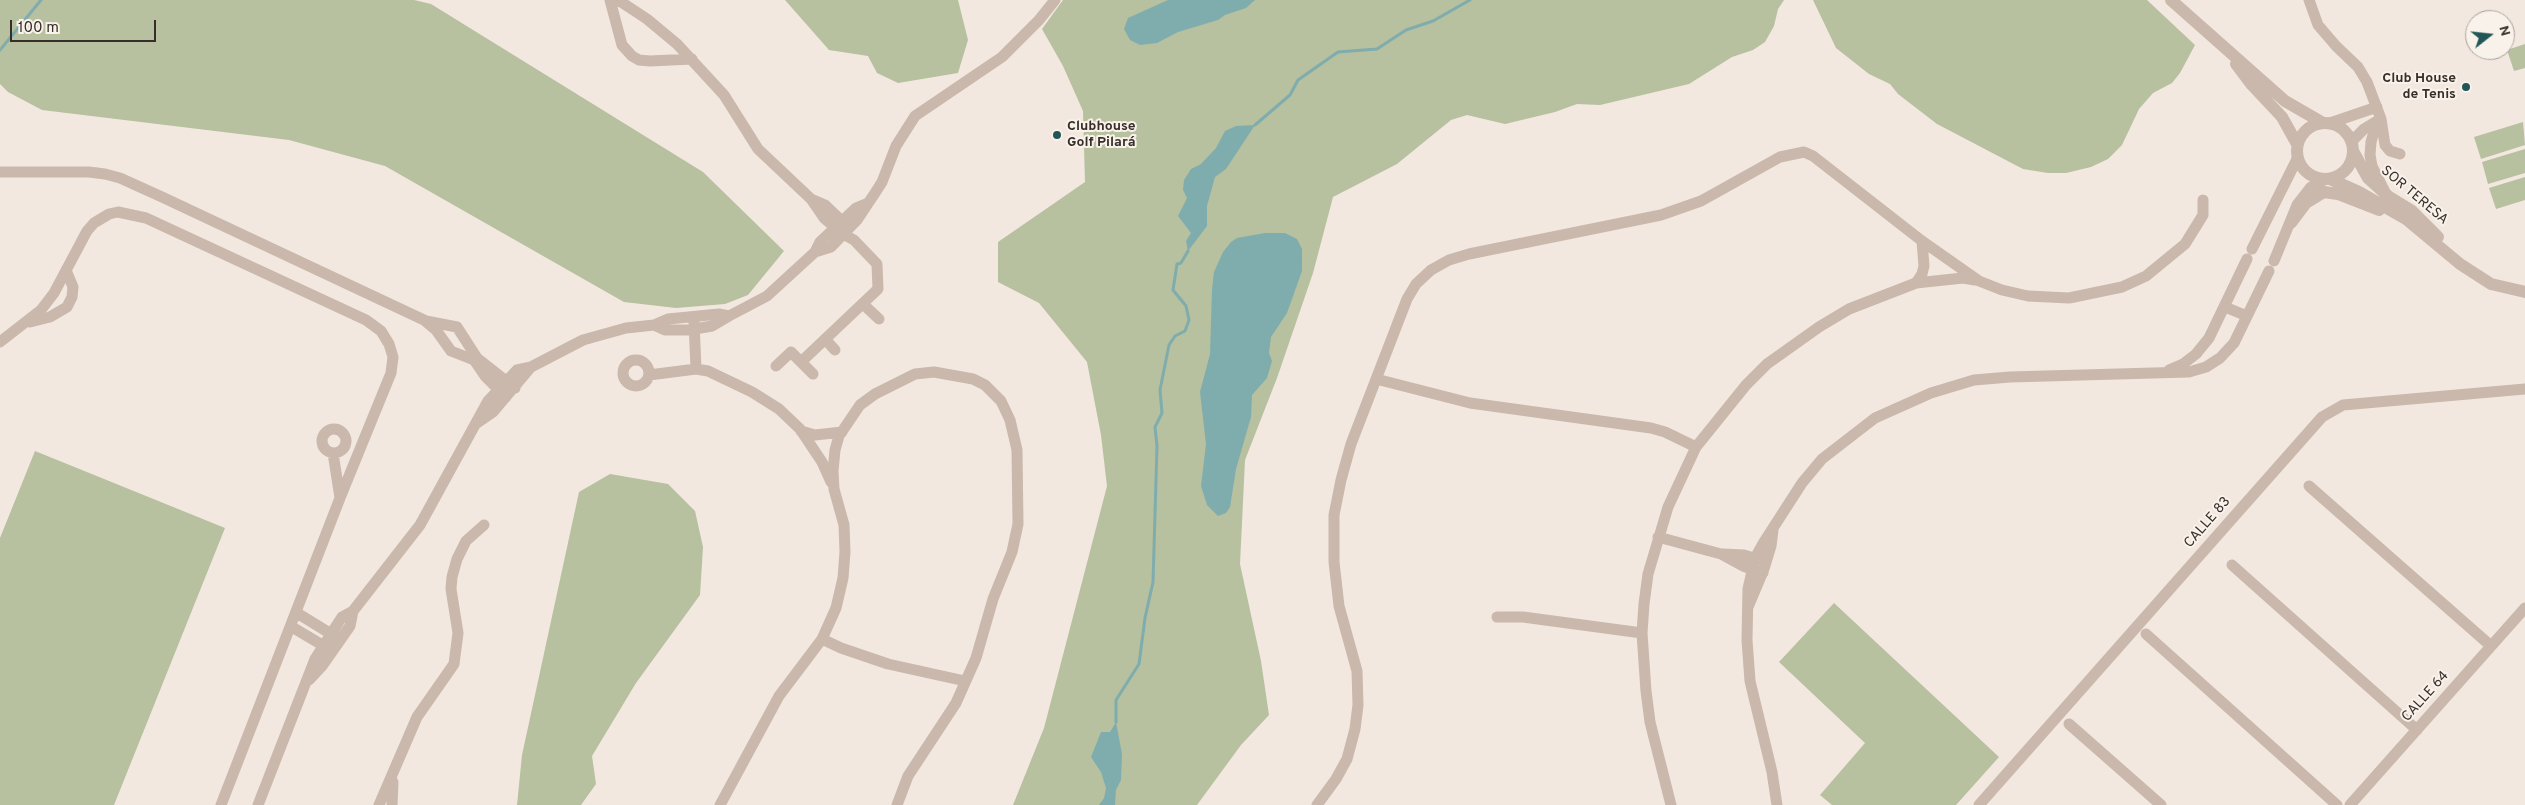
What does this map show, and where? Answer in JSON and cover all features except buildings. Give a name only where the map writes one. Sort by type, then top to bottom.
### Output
[{"type":"street","points":[[610,0],[622,45],[632,56],[639,60],[650,62],[692,59]]},
{"type":"street","points":[[618,0],[647,19],[692,59],[724,95],[758,149],[811,199],[825,205],[842,228],[877,264],[878,289],[868,291],[863,304],[825,338],[811,345],[801,362]]},
{"type":"street","points":[[258,805],[315,659],[328,648],[336,637],[350,626],[353,611],[420,525],[477,423],[493,412],[518,370],[531,367],[583,340],[602,334],[654,324],[665,330],[694,323],[712,326],[767,296],[815,252],[831,247],[842,228],[868,203],[882,182],[896,146],[915,116],[1002,57],[1039,20],[1055,0]]},
{"type":"street","name":"SOR TERESA","points":[[2171,0],[2285,101],[2343,130],[2368,178],[2389,197],[2412,211],[2484,280]]},
{"type":"street","points":[[2309,0],[2318,25],[2358,67],[2377,107],[2385,145],[2390,151],[2400,154]]},
{"type":"street","name":"SOR TERESA","points":[[2205,32],[2282,116],[2297,144],[2297,159],[2308,174],[2328,179],[2359,192],[2406,219],[2460,264],[2484,280],[2501,287],[2525,292]]},
{"type":"street","points":[[2297,144],[2304,131],[2316,124],[2327,123],[2377,107]]},
{"type":"street","points":[[1777,805],[1772,772],[1750,681],[1747,640],[1748,609],[1759,566],[1771,546],[1773,528],[1802,482],[1822,459],[1875,418],[1931,392],[1974,380],[2010,377],[2189,372],[2206,367],[2220,358],[2234,343],[2272,266],[2297,205],[2304,195],[2311,187],[2337,176],[2348,166],[2352,147],[2364,129],[2379,120]]},
{"type":"street","points":[[2379,120],[2371,142],[2372,166],[2389,197]]},
{"type":"street","points":[[1317,805],[1336,779],[1347,759],[1355,729],[1358,705],[1357,671],[1339,606],[1334,562],[1334,515],[1351,444],[1376,379],[1408,300],[1416,284],[1430,270],[1449,260],[1661,215],[1701,201],[1780,157],[1804,152],[1813,156],[1922,241],[1979,280],[2002,290],[2046,298],[2095,294],[2122,287],[2146,276],[2185,244],[2203,216],[2203,200]]},
{"type":"street","points":[[2160,373],[2183,364],[2196,354],[2209,338],[2226,307],[2297,159]]},
{"type":"street","points":[[0,172],[89,172],[120,178],[424,320],[457,327],[477,358],[511,384]]},
{"type":"street","points":[[2291,223],[2306,203],[2324,192],[2338,194],[2406,219]]},
{"type":"street","points":[[0,342],[29,322],[42,310],[54,293],[87,231],[94,223],[109,214],[128,212],[155,222],[366,320],[381,331],[389,344],[393,358],[391,373],[340,498],[292,627],[221,805]]},
{"type":"street","points":[[1916,283],[1922,274],[1924,266],[1922,241]]},
{"type":"street","points":[[29,322],[50,317],[67,307],[72,297],[73,287],[66,270]]},
{"type":"street","points":[[1671,805],[1650,722],[1642,633],[1648,574],[1658,537],[1672,498],[1696,447],[1746,385],[1768,364],[1793,344],[1848,310],[1916,283],[1962,278],[1979,280]]},
{"type":"street","points":[[863,304],[879,319]]},
{"type":"street","points":[[2226,307],[2248,316]]},
{"type":"street","points":[[839,309],[847,318]]},
{"type":"street","points":[[424,320],[436,330],[451,351],[474,360],[502,394]]},
{"type":"street","points":[[694,323],[696,369]]},
{"type":"street","points":[[825,338],[835,350]]},
{"type":"street","points":[[776,366],[791,352],[812,374]]},
{"type":"street","points":[[649,376],[696,369],[708,372],[752,392],[780,409],[801,431],[822,462],[834,489],[844,525],[845,552],[843,578],[836,608],[822,639],[779,696],[720,805]]},
{"type":"street","points":[[834,489],[835,450],[842,432],[860,405],[890,385],[915,374],[934,372],[973,379],[985,385],[1000,401],[1010,420],[1018,450],[1018,524],[1012,552],[993,599],[976,658],[956,703],[908,776],[896,805]]},
{"type":"street","points":[[1376,379],[1470,402],[1651,428],[1665,432],[1696,447]]},
{"type":"street","name":"CALLE 83","points":[[1979,805],[2322,417],[2343,405],[2525,389]]},
{"type":"street","points":[[801,431],[815,435],[842,432]]},
{"type":"street","points":[[333,454],[340,498]]},
{"type":"street","points":[[2309,486],[2491,646]]},
{"type":"street","points":[[379,805],[395,764],[417,717],[454,664],[458,634],[451,589],[452,577],[457,559],[466,541],[484,525]]},
{"type":"street","points":[[1658,537],[1759,566]]},
{"type":"street","points":[[2232,565],[2416,730]]},
{"type":"street","name":"CALLE 64","points":[[2350,805],[2525,608]]},
{"type":"street","points":[[297,613],[336,637]]},
{"type":"street","points":[[1498,617],[1523,617],[1642,633]]},
{"type":"street","points":[[292,627],[328,648]]},
{"type":"street","points":[[2146,634],[2337,805]]},
{"type":"street","points":[[822,639],[841,648],[888,664],[966,681]]},
{"type":"street","points":[[2069,724],[2161,805]]},
{"type":"street","points":[[392,805],[395,764]]},
{"type":"green space","points":[[0,0],[414,0],[431,4],[703,172],[784,251],[748,295],[725,304],[676,308],[624,302],[385,166],[289,140],[42,110],[8,92],[0,84]]},
{"type":"green space","points":[[785,0],[958,0],[968,40],[958,73],[898,83],[877,73],[868,56],[829,50]]},
{"type":"green space","points":[[1063,0],[1784,0],[1778,9],[1774,26],[1765,42],[1753,50],[1732,57],[1689,84],[1600,105],[1577,104],[1555,112],[1505,124],[1467,115],[1451,120],[1397,164],[1333,197],[1313,273],[1277,378],[1245,460],[1240,564],[1261,661],[1269,715],[1241,745],[1197,805],[1013,805],[1044,728],[1107,486],[1101,435],[1087,362],[1039,303],[998,282],[998,242],[1085,182],[1083,111],[1063,66],[1042,29]]},
{"type":"green space","points":[[1813,0],[2147,0],[2195,45],[2180,73],[2172,83],[2153,93],[2139,109],[2122,145],[2108,159],[2091,167],[2066,173],[2048,173],[2023,169],[1937,124],[1898,94],[1890,84],[1869,74],[1836,48]]},
{"type":"green space","points":[[2525,44],[2525,68],[2514,71],[2510,60],[2515,60],[2515,47]]},
{"type":"green space","points":[[2523,122],[2525,145],[2481,159],[2474,137]]},
{"type":"green space","points":[[2525,149],[2525,173],[2488,184],[2482,162]]},
{"type":"green space","points":[[2525,177],[2525,200],[2496,209],[2489,188]]},
{"type":"green space","points":[[35,451],[225,528],[114,805],[0,805],[0,538]]},
{"type":"green space","points":[[610,474],[668,484],[695,511],[703,547],[700,595],[636,683],[592,756],[596,784],[581,805],[517,805],[522,755],[579,492]]},
{"type":"green space","points":[[1834,603],[1999,757],[1956,805],[1832,805],[1820,795],[1865,743],[1779,662]]},
{"type":"water","points":[[1168,0],[1255,0],[1246,8],[1225,15],[1218,20],[1178,32],[1157,43],[1140,45],[1130,40],[1124,29],[1128,18]]},
{"type":"water","points":[[1255,125],[1226,169],[1215,177],[1207,206],[1207,226],[1188,251],[1186,241],[1191,233],[1178,216],[1187,198],[1183,190],[1184,180],[1191,169],[1201,164],[1216,148],[1225,131],[1236,126]]},
{"type":"water","points":[[1265,233],[1285,233],[1297,239],[1302,249],[1302,271],[1287,313],[1271,337],[1269,353],[1272,361],[1267,378],[1252,395],[1251,417],[1236,469],[1230,507],[1226,513],[1218,516],[1207,505],[1201,486],[1206,444],[1200,392],[1210,354],[1214,272],[1223,252],[1231,242],[1237,238]]},
{"type":"water","points":[[1116,722],[1122,754],[1121,780],[1116,790],[1115,805],[1099,805],[1104,798],[1106,788],[1101,772],[1091,757],[1101,732],[1110,732]]},
{"type":"waterway","points":[[0,50],[41,0]]},
{"type":"waterway","points":[[1255,125],[1290,95],[1298,80],[1338,52],[1377,49],[1406,30],[1433,21],[1470,0]]},
{"type":"waterway","points":[[1116,722],[1116,700],[1139,664],[1145,618],[1153,582],[1157,446],[1155,427],[1162,413],[1160,390],[1169,345],[1175,336],[1185,331],[1189,320],[1186,306],[1173,290],[1177,264],[1181,263],[1188,251]]},
{"type":"place","name":"Club House de Tenis","points":[[2466,87]]},
{"type":"place","name":"Clubhouse Golf Pilará","points":[[1057,135]]}]
